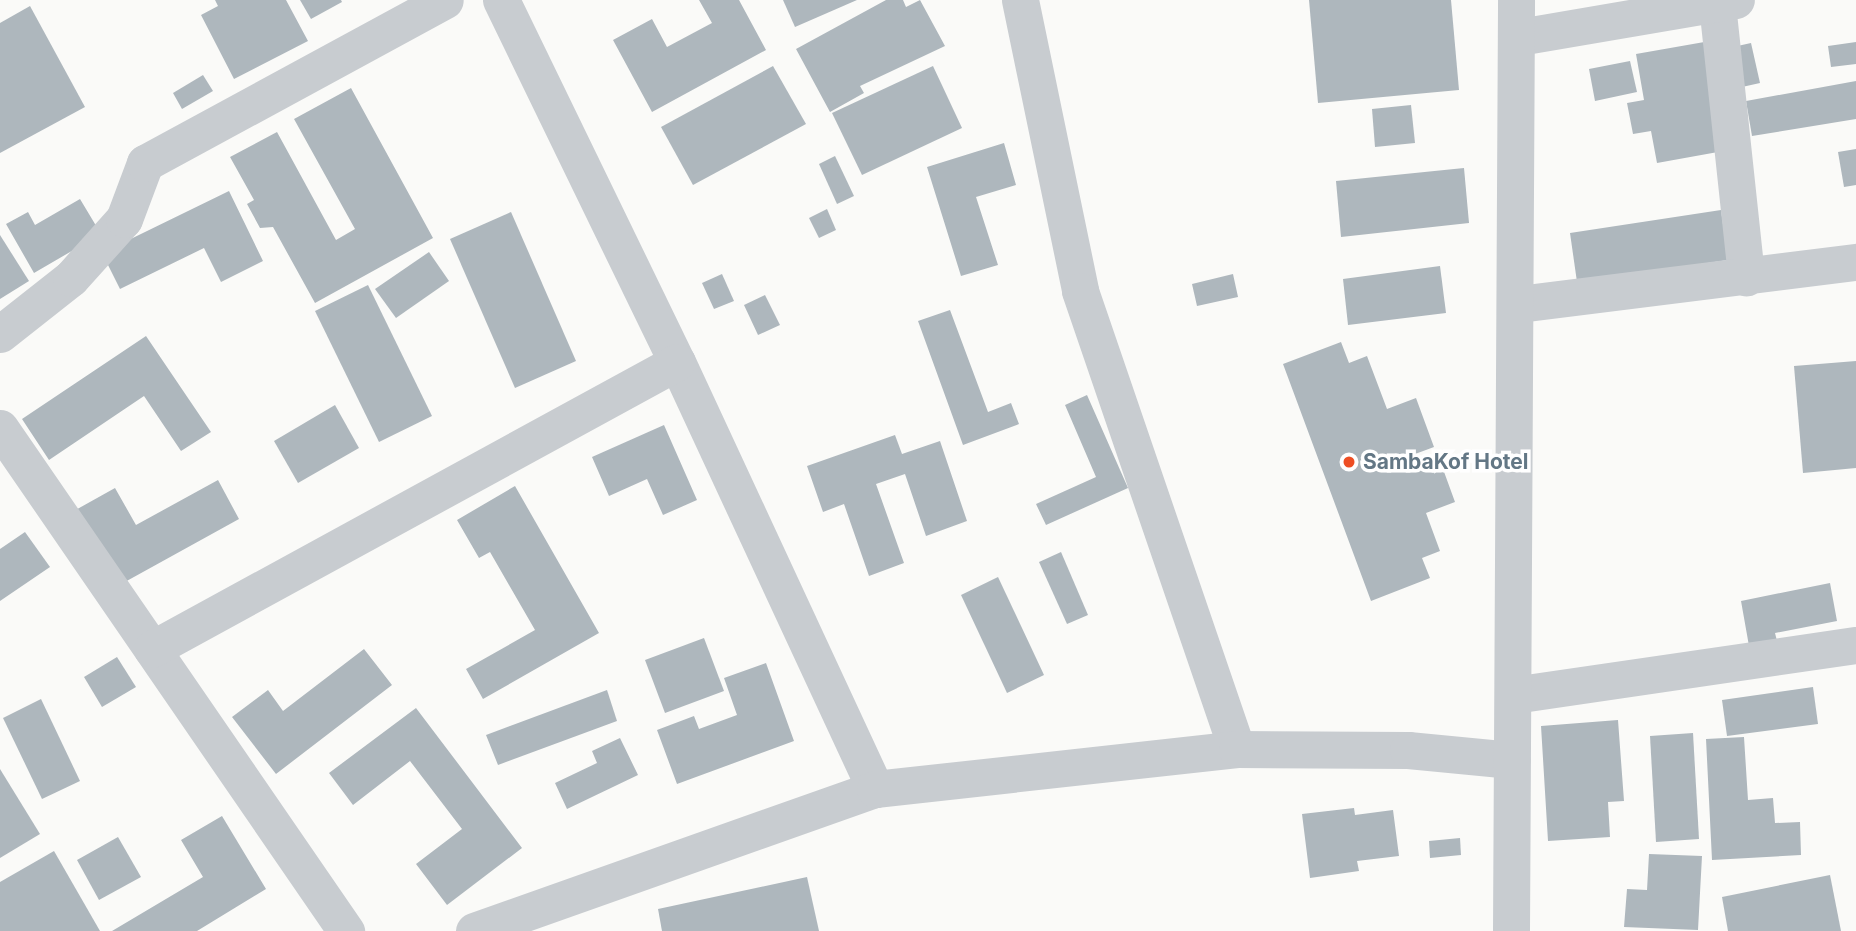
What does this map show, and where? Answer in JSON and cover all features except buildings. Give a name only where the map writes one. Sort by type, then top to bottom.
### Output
[{"type":"street","points":[[0,334],[71,278],[124,219],[145,163],[445,0]]},
{"type":"street","points":[[501,0],[677,362],[875,789]]},
{"type":"street","points":[[1020,0],[1080,291],[1237,749]]},
{"type":"street","points":[[1511,931],[1518,303],[1517,0]]},
{"type":"street","points":[[1518,37],[1727,2],[1745,277]]},
{"type":"street","points":[[1518,303],[1856,262]]},
{"type":"street","points":[[152,649],[677,362]]},
{"type":"street","points":[[0,428],[346,931]]},
{"type":"street","points":[[1513,695],[1856,645]]},
{"type":"street","points":[[474,931],[875,789],[1237,749],[1408,750],[1512,760]]},
{"type":"place","name":"SambaKof Hotel","points":[[1349,462]]}]
